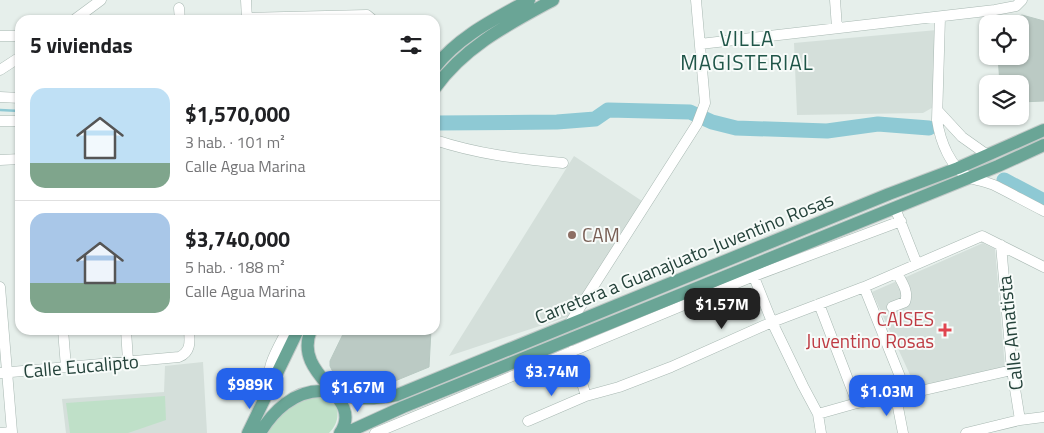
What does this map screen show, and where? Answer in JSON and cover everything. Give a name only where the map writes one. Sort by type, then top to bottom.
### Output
[{"type":"main road","points":[[440,62],[450,51],[478,29],[529,0]]},
{"type":"main road","points":[[440,81],[479,43],[493,33],[553,0]]},
{"type":"main road","name":"Carretera a Guanajuato-Juventino Rosas","points":[[261,432],[276,411],[291,399],[314,392],[334,392],[352,397],[372,399],[398,395],[889,194],[958,168],[1044,130]]},
{"type":"main road","name":"Carretera a Guanajuato-Juventino Rosas","points":[[346,433],[751,271],[1044,145]]},
{"type":"main road","points":[[248,433],[296,335]]},
{"type":"main road","points":[[310,335],[307,343],[311,364],[341,402],[345,416],[344,428],[340,433]]},
{"type":"main road","points":[[261,432],[269,389]]},
{"type":"street","points":[[81,15],[101,0]]},
{"type":"street","points":[[246,0],[247,15]]},
{"type":"street","points":[[568,326],[697,124],[704,106],[696,0]]},
{"type":"street","points":[[835,0],[837,28]]},
{"type":"street","points":[[700,44],[995,10],[1020,2]]},
{"type":"street","points":[[179,8],[180,15]]},
{"type":"street","points":[[940,17],[939,130],[948,154],[958,168],[969,177],[994,185],[1044,211]]},
{"type":"street","points":[[0,36],[15,36]]},
{"type":"street","points":[[0,70],[15,60]]},
{"type":"street","points":[[0,97],[15,98]]},
{"type":"street","points":[[938,111],[962,137],[986,154]]},
{"type":"street","points":[[0,121],[15,121]]},
{"type":"street","points":[[440,142],[457,148],[507,158],[563,163]]},
{"type":"street","points":[[0,160],[15,159]]},
{"type":"street","points":[[895,208],[917,264]]},
{"type":"street","points":[[375,433],[557,359],[751,271],[901,221]]},
{"type":"street","points":[[528,421],[586,396],[619,387],[670,367],[772,322],[864,287],[982,236],[1044,267]]},
{"type":"street","name":"Calle Amatista","points":[[1001,245],[1012,370],[1020,420]]},
{"type":"street","points":[[751,271],[772,322],[818,414],[821,433]]},
{"type":"street","points":[[892,307],[905,302],[907,297],[897,273]]},
{"type":"street","points":[[0,287],[3,373],[12,432],[1,433]]},
{"type":"street","points":[[864,287],[907,394]]},
{"type":"street","points":[[819,304],[857,403]]},
{"type":"street","points":[[64,335],[66,367]]},
{"type":"street","points":[[126,335],[128,361]]},
{"type":"street","name":"Calle Eucalipto","points":[[3,373],[179,357],[187,352],[190,342],[189,335]]},
{"type":"street","points":[[269,389],[269,370],[285,335]]},
{"type":"street","points":[[572,351],[586,396]]},
{"type":"street","points":[[818,414],[857,403],[896,397],[1012,370]]},
{"type":"street","points":[[896,397],[903,433]]},
{"type":"street","points":[[966,433],[1020,420],[1044,417]]},
{"type":"shaded area","points":[[937,30],[937,105],[923,113],[797,115],[794,43]]},
{"type":"shaded area","name":"CAM","points":[[574,156],[642,201],[570,316],[449,356]]},
{"type":"shaded area","name":"CAISES Juventino Rosas","points":[[983,243],[995,249],[1005,368],[917,390],[872,292]]},
{"type":"shaded area","points":[[203,362],[207,433],[66,433],[62,399],[164,392],[165,366]]},
{"type":"green space","points":[[165,396],[166,420],[128,433],[70,433],[66,403]]},
{"type":"green space","points":[[308,396],[326,397],[335,406],[338,415],[337,420],[329,433],[268,433],[279,415]]},
{"type":"building","points":[[1029,17],[1044,21],[1044,101],[1029,102],[1029,75],[999,75],[999,65],[1029,65]]},
{"type":"building","points":[[343,335],[431,335],[429,367],[368,392],[350,389],[337,380],[330,366],[330,361]]},
{"type":"waterway","points":[[0,110],[15,111]]},
{"type":"waterway","points":[[440,123],[557,122],[595,119],[608,110],[690,112],[712,122],[736,128],[827,131],[878,124],[929,128]]},
{"type":"waterway","points":[[1004,180],[1044,201]]},
{"type":"place","name":"CAM","points":[[572,235]]},
{"type":"place","name":"CAISES Juventino Rosas","points":[[945,330]]},
{"type":"district","name":"VILLA MAGISTERIAL","points":[[747,51]]}]
